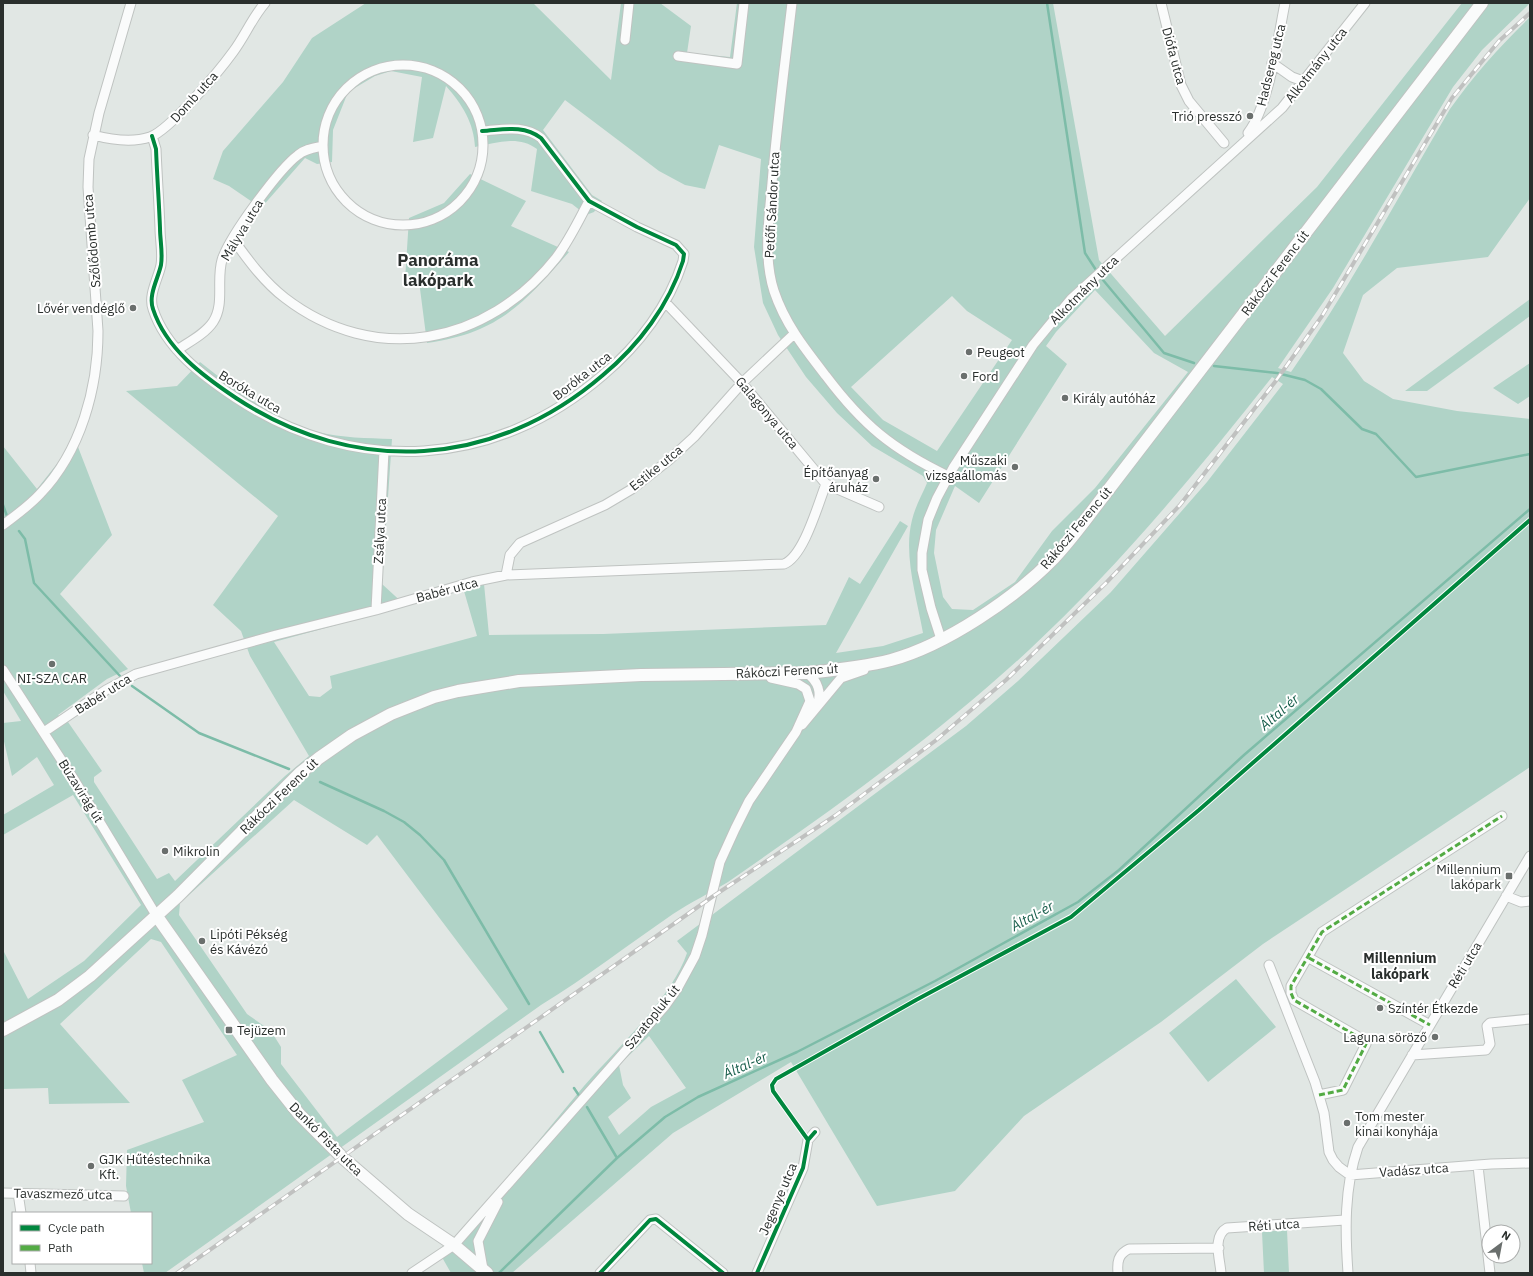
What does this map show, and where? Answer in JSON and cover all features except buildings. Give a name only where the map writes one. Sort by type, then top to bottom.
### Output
[{"type":"main road","name":"Rákóczi Ferenc út","points":[[3,1030],[36,1013],[72,990],[105,962],[178,896],[282,790],[318,758],[352,735],[403,709],[458,691],[519,681],[723,674],[811,676],[832,670],[892,660],[941,639],[987,614],[1018,590],[1055,557],[1114,483],[1482,3]]},
{"type":"main road","name":"Dankó Pista utca","points":[[156,915],[272,1080],[299,1114],[353,1167],[408,1214],[454,1245],[485,1271]]},
{"type":"street","name":"Szőlődomb utca","points":[[3,525],[41,493],[68,455],[84,420],[93,386],[98,349],[98,331],[88,187],[89,159],[93,134],[131,3]]},
{"type":"street","name":"Domb utca","points":[[93,134],[128,141],[152,136],[167,126],[233,52],[252,20],[265,3]]},
{"type":"street","points":[[625,40],[629,3]]},
{"type":"street","points":[[678,56],[737,64],[744,3]]},
{"type":"street","name":"Petőfi Sándor utca","points":[[792,3],[776,144],[768,252],[773,290],[785,318],[794,334],[856,413],[887,441],[920,462],[948,476]]},
{"type":"street","name":"Diófa utca","points":[[1161,3],[1181,85],[1189,101],[1224,143]]},
{"type":"street","name":"Hadsereg utca","points":[[1239,145],[1253,127],[1260,112],[1286,3]]},
{"type":"street","name":"Alkotmány utca","points":[[941,639],[925,587],[921,559],[928,520],[948,476],[1033,345],[1071,299],[1239,145],[1276,114],[1365,3]]},
{"type":"street","points":[[1272,63],[1292,77],[1303,81]]},
{"type":"street","points":[[402,65],[425,68],[452,81],[471,103],[482,131],[483,152],[476,177],[463,197],[451,208],[438,216],[427,221],[408,224],[376,220],[357,210],[348,202],[335,186],[329,174],[323,146],[325,129],[329,115],[342,93],[359,78],[377,69],[402,65]]},
{"type":"street","name":"Boróka utca","points":[[152,136],[156,149],[161,259],[152,305],[165,333],[177,350],[202,374],[221,388],[245,404],[297,432],[348,447],[384,451],[429,450],[474,445],[493,440],[531,423],[574,399],[627,353],[665,302],[683,261],[684,254],[676,245],[637,227],[589,201],[541,138],[534,133],[518,128],[482,131]]},
{"type":"street","name":"Mályva utca","points":[[177,350],[209,327],[216,318],[219,308],[221,265],[224,254],[233,238],[268,188],[296,156],[304,150],[323,146]]},
{"type":"street","points":[[233,238],[259,272],[272,286],[284,297],[312,316],[358,334],[413,340],[464,328],[491,315],[518,297],[543,273],[566,244],[589,201]]},
{"type":"street","name":"Galagonya utca","points":[[665,302],[742,383],[826,484],[879,506]]},
{"type":"street","name":"Estike utca","points":[[506,575],[508,560],[516,547],[536,536],[605,505],[632,489],[655,472],[694,438],[742,383],[794,334]]},
{"type":"street","name":"Zsálya utca","points":[[376,610],[384,451]]},
{"type":"street","name":"Babér utca","points":[[44,732],[106,690],[136,674],[268,637],[376,610],[472,582],[506,575],[784,564],[791,559],[800,547],[826,484]]},
{"type":"street","name":"Szvatopluk út","points":[[412,1273],[454,1245],[665,1006],[677,989],[695,956],[702,935],[720,862],[749,801],[796,732],[841,678],[892,660]]},
{"type":"street","name":"Búzavirág út","points":[[3,670],[75,781],[156,915]]},
{"type":"street","points":[[723,674],[783,679],[798,684],[806,689],[810,701]]},
{"type":"street","points":[[811,676],[820,698],[813,712]]},
{"type":"street","name":"Szvatopluk út","points":[[796,732],[810,701],[811,676]]},
{"type":"street","points":[[1319,1095],[1343,1090],[1366,1044],[1362,1038],[1294,1000],[1291,993],[1291,986],[1309,958],[1322,932],[1502,816]]},
{"type":"street","name":"Réti utca","points":[[1348,1273],[1345,1220],[1350,1175],[1358,1147],[1530,856]]},
{"type":"street","points":[[1506,896],[1521,902],[1530,901]]},
{"type":"street","points":[[1309,958],[1430,1025]]},
{"type":"street","points":[[1269,965],[1319,1095],[1324,1113],[1329,1152],[1339,1167],[1350,1175]]},
{"type":"street","points":[[1412,1055],[1486,1050],[1490,1044],[1487,1026],[1490,1023],[1530,1019]]},
{"type":"street","name":"Jegenye utca","points":[[757,1273],[803,1168],[808,1140],[815,1132]]},
{"type":"street","name":"Vadász utca","points":[[1350,1175],[1530,1163]]},
{"type":"street","points":[[1478,1166],[1490,1273]]},
{"type":"street","name":"Szvatopluk út","points":[[485,1271],[478,1241],[504,1190]]},
{"type":"street","name":"Tavaszmező utca","points":[[3,1193],[124,1196]]},
{"type":"street","points":[[18,1193],[21,1212]]},
{"type":"street","points":[[600,1273],[650,1220],[656,1220],[723,1273]]},
{"type":"street","name":"Réti utca","points":[[1221,1273],[1218,1237],[1221,1231],[1227,1228],[1345,1220]]},
{"type":"street","points":[[1118,1273],[1119,1257],[1123,1252],[1129,1249],[1219,1248]]},
{"type":"green space","points":[[366,3],[533,3],[611,80],[621,3],[660,3],[691,26],[687,53],[730,57],[737,3],[1053,3],[1099,260],[1165,336],[1317,187],[1462,3],[1530,3],[1482,50],[1453,87],[1333,288],[1278,368],[1291,372],[1354,275],[1450,109],[1468,84],[1488,61],[1530,17],[1530,198],[1488,257],[1397,268],[1363,295],[1343,353],[1364,381],[1393,399],[1457,411],[1530,419],[1530,767],[1263,944],[1161,1022],[1024,1116],[955,1191],[877,1206],[791,1062],[673,1133],[512,1273],[451,1273],[439,1252],[457,1241],[584,1086],[627,1040],[656,1005],[680,970],[687,953],[677,941],[966,726],[1018,681],[1111,592],[1207,482],[1283,384],[1272,377],[1185,484],[1094,586],[994,682],[920,742],[844,800],[767,855],[728,882],[673,914],[591,972],[541,1005],[165,1273],[144,1273],[142,1264],[152,1264],[152,1212],[131,1212],[126,1186],[127,1150],[204,1122],[182,1080],[237,1055],[161,942],[151,939],[60,1024],[130,1103],[49,1104],[48,1088],[3,1089],[3,950],[28,999],[84,961],[141,905],[73,795],[3,835],[3,815],[54,785],[37,757],[12,776],[3,737],[3,723],[21,721],[3,691],[3,446],[37,489],[64,455],[73,434],[112,535],[60,594],[128,669],[107,679],[58,715],[68,722],[102,771],[94,777],[94,782],[157,879],[169,873],[175,881],[285,776],[309,756],[250,656],[241,631],[213,605],[278,516],[126,391],[177,386],[200,362],[241,393],[270,412],[286,420],[318,432],[355,437],[392,439],[382,584],[406,606],[274,642],[309,696],[320,697],[332,688],[330,676],[477,636],[464,591],[484,584],[489,635],[603,634],[826,625],[849,577],[860,584],[900,521],[908,526],[836,653],[883,646],[923,633],[912,576],[909,548],[913,515],[927,483],[923,476],[872,446],[837,413],[806,377],[778,335],[763,303],[754,247],[761,159],[719,145],[705,189],[685,185],[659,171],[565,100],[543,130],[592,195],[602,201],[594,212],[586,215],[572,204],[531,191],[537,149],[522,142],[515,141],[499,142],[475,147],[470,122],[462,107],[446,86],[433,138],[413,142],[422,77],[391,71],[375,76],[348,92],[333,130],[332,162],[317,164],[305,158],[261,208],[229,186],[213,179],[223,151],[283,82],[312,38]],"holes":[[[1095,290],[1154,353],[1188,372],[1095,488],[1052,531],[1015,582],[973,610],[952,609],[943,597],[934,553],[936,530],[955,486],[979,503],[1067,364],[1046,346],[1056,332]],[[952,296],[967,311],[1012,340],[937,451],[883,420],[851,387]],[[294,800],[367,845],[377,835],[508,1009],[337,1137],[281,1064],[281,1047],[271,1031],[247,1014],[179,915],[180,903]],[[649,1036],[686,1088],[651,1107],[619,1135],[608,1117],[631,1098],[623,1085],[619,1065]]]},
{"type":"green space","points":[[470,174],[526,201],[511,226],[569,252],[538,287],[523,301],[491,324],[473,332],[427,343],[419,281],[405,280],[409,218],[444,203]]},
{"type":"green space","points":[[1530,299],[1530,316],[1427,391],[1405,391]]},
{"type":"green space","points":[[1530,363],[1530,396],[1518,404],[1493,388]]},
{"type":"green space","points":[[1236,979],[1276,1027],[1208,1082],[1169,1033]]},
{"type":"green space","points":[[1287,1230],[1289,1273],[1264,1273],[1262,1232]]},
{"type":"waterway","points":[[1047,3],[1085,253],[1096,270]]},
{"type":"waterway","points":[[1103,280],[1164,353],[1194,363]]},
{"type":"waterway","points":[[1214,366],[1277,373],[1305,380],[1321,389],[1362,429],[1376,434],[1416,477],[1530,454]]},
{"type":"waterway","points":[[3,505],[7,516]]},
{"type":"waterway","name":"Által-ér","points":[[499,1273],[617,1158],[665,1117],[698,1097],[797,1052],[935,981],[1078,902],[1119,870],[1244,755],[1530,509]]},
{"type":"waterway","points":[[19,531],[25,539],[34,583],[120,676]]},
{"type":"waterway","points":[[132,686],[199,733],[289,769]]},
{"type":"waterway","points":[[320,782],[384,811],[404,822],[420,835],[444,860],[529,1004]]},
{"type":"waterway","points":[[540,1032],[563,1072]]},
{"type":"waterway","points":[[574,1088],[580,1097]]},
{"type":"waterway","points":[[587,1107],[617,1158]]},
{"type":"railway","points":[[177,1273],[712,897],[836,815],[935,741],[1006,680],[1106,583],[1180,505],[1275,382],[1322,316],[1452,98],[1499,41],[1530,13]]},
{"type":"marked path","points":[[1319,1095],[1343,1090],[1366,1044],[1362,1039],[1294,1000],[1291,993],[1291,986],[1322,932],[1502,816]]},
{"type":"marked path","points":[[1309,958],[1430,1025]]},
{"type":"cycle path","points":[[152,136],[156,149],[162,256],[153,293],[152,304],[159,323],[176,349],[199,371],[223,390],[282,424],[329,441],[376,450],[424,451],[471,444],[517,429],[561,406],[603,375],[629,351],[661,308],[670,293],[683,261],[684,254],[676,245],[637,227],[589,201],[541,138],[520,129],[482,131]]},
{"type":"cycle path","points":[[808,1140],[773,1091],[772,1085],[776,1079],[916,1000],[1071,917],[1199,810],[1530,520]]},
{"type":"cycle path","points":[[757,1273],[803,1168],[808,1140],[815,1132]]},
{"type":"cycle path","points":[[600,1273],[650,1220],[656,1219],[723,1273]]},
{"type":"place","name":"Trió presszó","points":[[1250,116]]},
{"type":"place","name":"Lővér vendéglő","points":[[133,308]]},
{"type":"place","name":"Peugeot","points":[[969,352]]},
{"type":"place","name":"Ford","points":[[964,376]]},
{"type":"place","name":"Király autóház","points":[[1065,398]]},
{"type":"place","name":"Műszaki vizsgaállomás","points":[[1015,467]]},
{"type":"place","name":"Építőanyag áruház","points":[[876,479]]},
{"type":"place","name":"NI-SZA CAR","points":[[52,664]]},
{"type":"place","name":"Mikrolin","points":[[165,851]]},
{"type":"place","name":"Millennium lakópark","points":[[1509,876]]},
{"type":"place","name":"Lipóti Pékség és Kávézó","points":[[202,941]]},
{"type":"place","name":"Színtér Étkezde","points":[[1380,1008]]},
{"type":"place","name":"Tejüzem","points":[[229,1030]]},
{"type":"place","name":"Laguna söröző","points":[[1435,1037]]},
{"type":"place","name":"Tom mester kinai konyhája","points":[[1347,1123]]},
{"type":"place","name":"GJK Hűtéstechnika Kft.","points":[[91,1166]]},
{"type":"district","name":"Panoráma lakópark","points":[[438,270]]},
{"type":"district","name":"Millennium lakópark","points":[[1400,966]]}]
